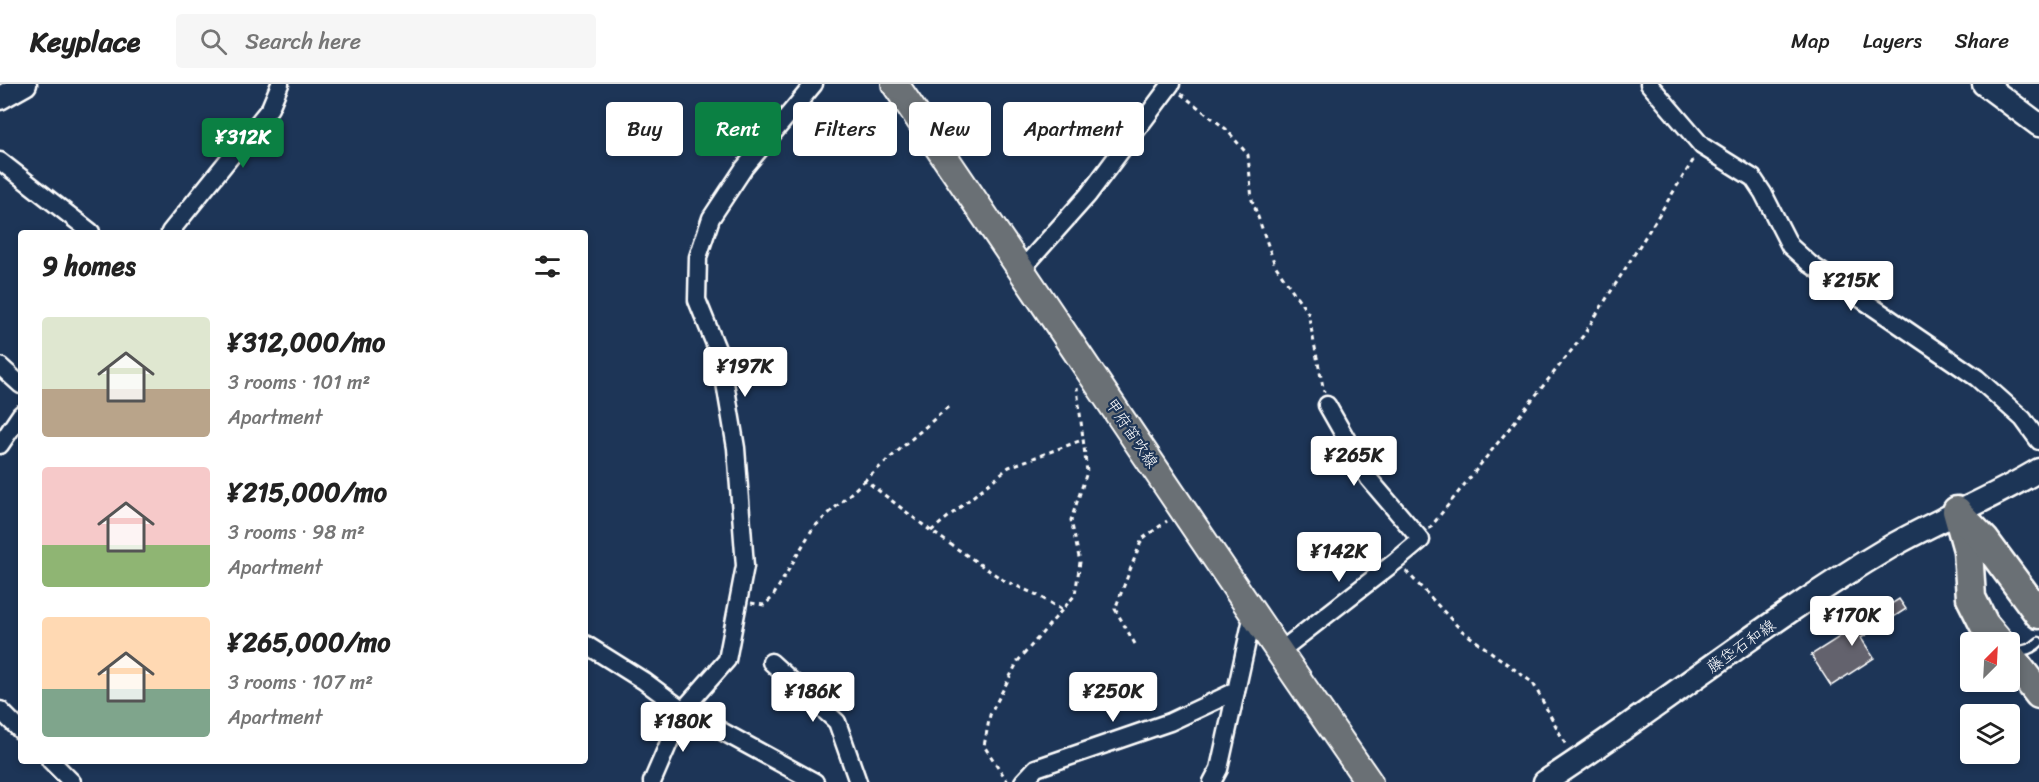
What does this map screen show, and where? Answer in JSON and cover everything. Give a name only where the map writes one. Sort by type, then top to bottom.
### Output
[{"type":"highway","points":[[1957,511],[1985,541],[2039,614]]},
{"type":"highway","points":[[1957,511],[1968,550],[1971,598],[1980,617],[1991,632]]},
{"type":"highway","points":[[2020,669],[2039,694]]},
{"type":"main road","points":[[0,98],[25,84]]},
{"type":"main road","name":"甲府笛吹線","points":[[895,84],[1369,782]]},
{"type":"main road","points":[[1984,84],[2039,125]]},
{"type":"main road","name":"藤垈石和線","points":[[1545,782],[1775,622],[1890,548],[1957,511],[2008,489],[2039,470]]},
{"type":"street","points":[[172,230],[270,108],[280,84]]},
{"type":"street","points":[[652,782],[683,710],[727,660],[745,566],[736,448],[721,359],[697,300],[698,257],[711,218],[730,188],[814,84]]},
{"type":"street","points":[[1649,84],[1702,146],[1753,178],[1790,246],[1810,264],[1977,378],[2023,419],[2039,441]]},
{"type":"street","points":[[1022,269],[1088,195],[1170,85]]},
{"type":"street","points":[[0,161],[88,230]]},
{"type":"street","points":[[0,366],[18,381]]},
{"type":"street","points":[[1279,652],[1421,540],[1369,479],[1327,405]]},
{"type":"street","points":[[0,445],[18,418]]},
{"type":"street","points":[[1212,782],[1219,769],[1253,614]]},
{"type":"street","points":[[588,646],[644,681],[683,710],[815,782]]},
{"type":"street","points":[[771,662],[837,722],[858,782]]},
{"type":"street","points":[[1023,782],[1036,768],[1170,722],[1236,691]]},
{"type":"street","points":[[0,710],[18,728]]},
{"type":"street","points":[[54,764],[72,782]]},
{"type":"lane","points":[[2020,651],[2031,648],[2039,642]]},
{"type":"path","points":[[1170,85],[1226,129],[1248,155],[1252,200],[1275,265],[1308,314],[1327,405]]},
{"type":"path","points":[[1421,540],[1583,336],[1702,146]]},
{"type":"path","points":[[1008,782],[984,746],[990,715],[1018,662],[1075,595],[1080,562],[1071,520],[1087,472],[1076,394],[1081,357]]},
{"type":"path","points":[[738,602],[764,605],[772,598],[813,528],[948,407]]},
{"type":"path","points":[[931,531],[1009,467],[1083,440]]},
{"type":"path","points":[[865,480],[931,531],[1003,580],[1037,595],[1062,610]]},
{"type":"path","points":[[1135,644],[1115,609],[1142,539],[1182,509]]},
{"type":"path","points":[[1396,561],[1461,630],[1533,683],[1576,762]]},
{"type":"building","points":[[1899,599],[1906,609],[1861,638],[1874,658],[1831,686],[1811,655]]}]
